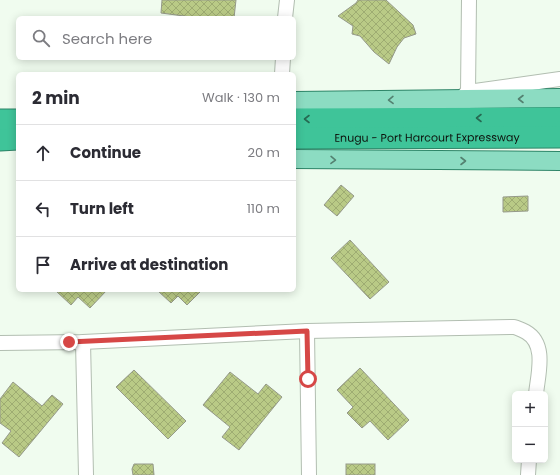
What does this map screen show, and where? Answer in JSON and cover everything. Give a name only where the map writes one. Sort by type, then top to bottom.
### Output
[{"type":"highway","name":"Enugu - Port Harcourt Expressway","points":[[296,119],[560,118]]},
{"type":"highway","points":[[4,123],[16,137]]},
{"type":"highway","name":"Enugu - Port Harcourt Expressway","points":[[296,138],[560,137]]},
{"type":"main road","points":[[296,101],[466,96],[560,98]]},
{"type":"main road","points":[[296,159],[560,161]]},
{"type":"street","points":[[286,16],[287,0]]},
{"type":"street","points":[[469,0],[466,96],[560,79]]},
{"type":"street","points":[[282,72],[283,60]]},
{"type":"street","points":[[0,344],[83,342],[307,331],[514,327],[526,332],[535,340],[540,354],[536,391]]},
{"type":"street","points":[[307,331],[309,475]]},
{"type":"street","points":[[83,342],[86,475]]},
{"type":"street","points":[[528,475],[529,463]]},
{"type":"building","points":[[162,0],[236,0],[234,16],[184,16],[161,13]]},
{"type":"building","points":[[358,0],[386,0],[413,25],[416,34],[404,38],[397,47],[389,64],[374,52],[360,36],[352,34],[353,26],[338,16]]},
{"type":"building","points":[[341,185],[354,196],[337,216],[324,205]]},
{"type":"building","points":[[528,196],[528,211],[503,212],[503,197]]},
{"type":"building","points":[[350,240],[389,282],[370,299],[331,258]]},
{"type":"building","points":[[57,292],[105,292],[90,308],[78,297],[71,305]]},
{"type":"building","points":[[159,292],[200,292],[187,305],[178,296],[171,303]]},
{"type":"building","points":[[360,368],[409,420],[388,440],[370,421],[362,428],[347,413],[353,407],[337,390]]},
{"type":"building","points":[[134,370],[186,421],[168,439],[116,387]]},
{"type":"building","points":[[230,372],[258,394],[266,384],[282,397],[239,450],[222,437],[230,427],[203,405]]},
{"type":"building","points":[[13,382],[42,406],[52,395],[63,404],[19,457],[2,443],[11,431],[0,423],[0,399]]},
{"type":"building","points":[[134,464],[153,464],[154,475],[133,475],[132,469]]},
{"type":"building","points":[[346,464],[375,464],[375,475],[346,475]]},
{"type":"route","points":[[69,342],[307,331],[308,379]]}]
